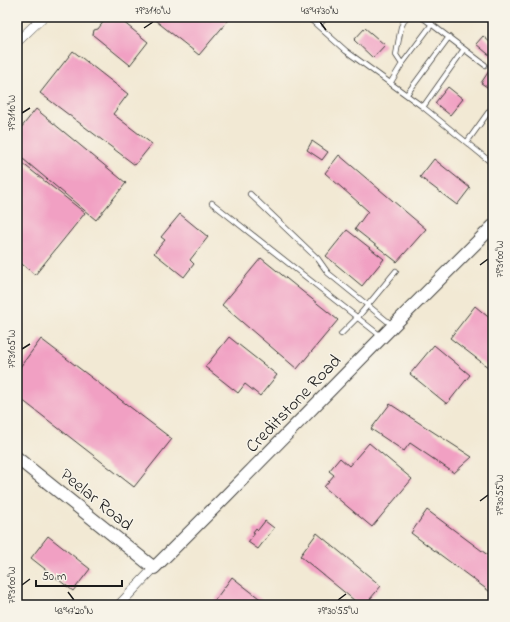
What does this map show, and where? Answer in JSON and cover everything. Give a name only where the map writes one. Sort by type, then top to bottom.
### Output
[{"type":"street","points":[[17,42],[43,17]]},
{"type":"street","name":"Creditstone Road","points":[[119,605],[493,226]]},
{"type":"street","name":"Peelar Road","points":[[17,458],[154,568]]},
{"type":"lane","points":[[308,17],[346,51],[407,94],[493,164]]},
{"type":"lane","points":[[318,26],[326,17]]},
{"type":"lane","points":[[402,64],[396,54],[401,26],[406,17]]},
{"type":"lane","points":[[422,17],[485,65]]},
{"type":"lane","points":[[391,82],[402,64],[432,24]]},
{"type":"lane","points":[[407,94],[449,37]]},
{"type":"lane","points":[[423,107],[464,49]]},
{"type":"lane","points":[[467,142],[490,110]]},
{"type":"lane","points":[[250,194],[318,259],[328,273],[393,326]]},
{"type":"lane","points":[[212,203],[382,337]]},
{"type":"lane","points":[[341,334],[358,317],[396,271]]},
{"type":"building","points":[[107,17],[117,17],[148,42],[130,65],[93,35],[94,30],[98,29]]},
{"type":"building","points":[[151,17],[231,17],[199,55]]},
{"type":"building","points":[[365,28],[385,45],[373,58],[354,40]]},
{"type":"building","points":[[483,36],[493,45],[493,58],[476,44]]},
{"type":"building","points":[[73,51],[128,94],[113,114],[152,144],[135,165],[40,93]]},
{"type":"building","points":[[493,65],[493,91],[481,83]]},
{"type":"building","points":[[448,87],[463,99],[450,115],[435,103]]},
{"type":"building","points":[[493,100],[493,109],[489,106]]},
{"type":"building","points":[[36,109],[126,183],[96,220],[17,154],[17,133]]},
{"type":"building","points":[[312,141],[328,152],[322,160],[307,150]]},
{"type":"building","points":[[339,155],[426,229],[397,262],[355,229],[368,211],[325,173]]},
{"type":"building","points":[[17,159],[85,213],[35,275],[17,260]]},
{"type":"building","points":[[434,159],[470,188],[457,205],[420,177]]},
{"type":"building","points":[[180,214],[208,237],[190,260],[194,264],[184,277],[154,253],[165,240],[161,237]]},
{"type":"building","points":[[347,230],[384,259],[362,286],[326,256]]},
{"type":"building","points":[[261,258],[338,320],[297,369],[222,305]]},
{"type":"building","points":[[475,306],[493,321],[493,371],[450,338]]},
{"type":"building","points":[[229,337],[277,375],[260,396],[245,384],[238,393],[205,367]]},
{"type":"building","points":[[41,339],[172,439],[134,487],[17,396],[17,371]]},
{"type":"building","points":[[434,345],[470,375],[447,404],[410,374]]},
{"type":"building","points":[[390,404],[472,457],[454,473],[410,443],[404,451],[371,429]]},
{"type":"building","points":[[369,443],[412,479],[372,527],[324,487],[334,475],[329,471],[340,458],[349,466]]},
{"type":"building","points":[[427,510],[493,559],[493,594],[411,533]]},
{"type":"building","points":[[265,521],[274,528],[258,549],[248,542],[255,533],[253,532],[256,528],[258,530]]},
{"type":"building","points":[[317,533],[381,586],[365,605],[360,605],[300,556]]},
{"type":"building","points":[[48,536],[90,569],[73,591],[31,558]]},
{"type":"building","points":[[232,577],[268,605],[213,605],[212,604]]}]
